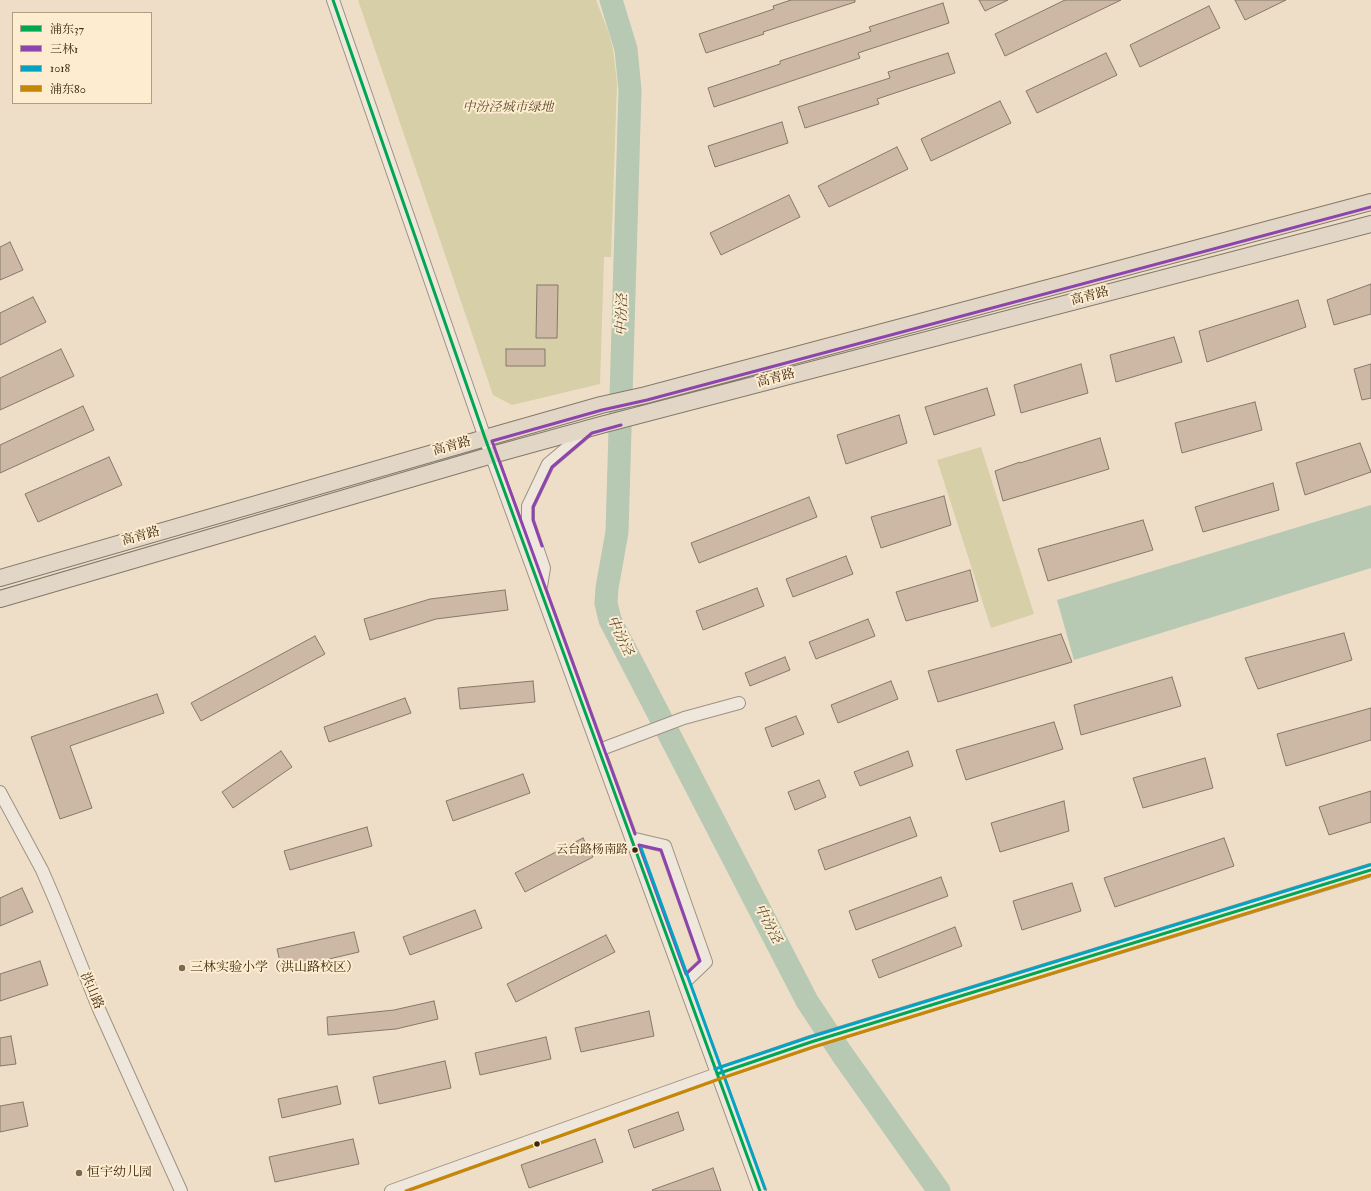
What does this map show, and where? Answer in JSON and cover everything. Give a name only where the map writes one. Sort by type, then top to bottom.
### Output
[{"type":"main road","name":"高青路","points":[[0,578],[601,406],[1371,202]]},
{"type":"main road","name":"高青路","points":[[0,599],[492,455],[648,412],[1371,224]]},
{"type":"street","points":[[333,0],[485,438],[760,1191]]},
{"type":"street","points":[[541,589],[544,568],[528,521],[528,506],[548,464],[596,427]]},
{"type":"street","points":[[599,750],[684,718],[739,703]]},
{"type":"street","name":"洪山路","points":[[0,792],[29,844],[50,888],[98,1007],[181,1191]]},
{"type":"street","points":[[631,838],[665,846],[706,962],[684,983]]},
{"type":"street","points":[[391,1191],[717,1074],[812,1042],[1371,870]]},
{"type":"green space","name":"中汾泾城市绿地","points":[[358,0],[596,0],[613,49],[617,83],[611,257],[604,257],[600,384],[512,405],[493,395]]},
{"type":"green space","points":[[981,447],[1034,614],[991,628],[937,460]]},
{"type":"shaded area","points":[[1371,505],[1371,568],[1074,660],[1057,600]]},
{"type":"building","points":[[791,0],[855,0],[855,2],[763,32],[764,34],[706,53],[699,34],[774,9],[773,6]]},
{"type":"building","points":[[979,0],[1008,0],[985,11]]},
{"type":"building","points":[[1065,0],[1121,0],[1005,56],[995,34]]},
{"type":"building","points":[[1235,0],[1286,0],[1245,20]]},
{"type":"building","points":[[943,3],[949,23],[858,53],[860,58],[714,107],[708,88],[780,64],[780,61],[871,31],[869,27]]},
{"type":"building","points":[[1209,6],[1220,28],[1140,67],[1130,45]]},
{"type":"building","points":[[948,53],[955,73],[877,99],[879,104],[805,128],[798,107],[890,78],[888,72]]},
{"type":"building","points":[[1106,53],[1117,75],[1037,113],[1026,91]]},
{"type":"building","points":[[1000,101],[1011,123],[931,161],[921,139]]},
{"type":"building","points":[[782,122],[788,143],[715,167],[708,146]]},
{"type":"building","points":[[897,147],[908,169],[829,207],[818,186]]},
{"type":"building","points":[[789,195],[800,217],[721,255],[710,233]]},
{"type":"building","points":[[10,242],[23,270],[0,280],[0,247]]},
{"type":"building","points":[[1371,284],[1371,314],[1334,325],[1327,300]]},
{"type":"building","points":[[537,285],[558,285],[557,338],[536,338]]},
{"type":"building","points":[[33,297],[46,322],[0,345],[0,313]]},
{"type":"building","points":[[1298,300],[1306,327],[1207,362],[1199,331]]},
{"type":"building","points":[[1174,337],[1182,362],[1116,382],[1110,355]]},
{"type":"building","points":[[61,349],[74,376],[0,410],[0,378]]},
{"type":"building","points":[[506,349],[545,349],[545,366],[506,366]]},
{"type":"building","points":[[1081,364],[1088,393],[1021,413],[1014,385]]},
{"type":"building","points":[[1371,364],[1371,398],[1362,400],[1354,369]]},
{"type":"building","points":[[987,388],[995,415],[934,435],[925,407]]},
{"type":"building","points":[[1255,402],[1262,430],[1182,453],[1175,423]]},
{"type":"building","points":[[83,406],[94,430],[0,473],[0,445]]},
{"type":"building","points":[[899,415],[907,443],[846,464],[837,435]]},
{"type":"building","points":[[1100,438],[1109,469],[1003,501],[995,471]]},
{"type":"building","points":[[1360,443],[1371,472],[1305,495],[1296,463]]},
{"type":"building","points":[[109,457],[122,485],[38,522],[25,494]]},
{"type":"building","points":[[1273,483],[1279,510],[1203,532],[1195,507]]},
{"type":"building","points":[[944,496],[951,525],[881,548],[871,517]]},
{"type":"building","points":[[809,497],[817,517],[699,563],[691,543]]},
{"type":"building","points":[[1143,520],[1153,550],[1048,581],[1038,549]]},
{"type":"building","points":[[846,556],[853,574],[793,597],[786,579]]},
{"type":"building","points":[[970,570],[978,601],[906,621],[896,592]]},
{"type":"building","points":[[757,588],[764,606],[703,630],[696,611]]},
{"type":"building","points":[[505,590],[508,610],[436,619],[370,640],[364,619],[430,599]]},
{"type":"building","points":[[868,619],[875,636],[816,659],[809,642]]},
{"type":"building","points":[[1344,633],[1352,660],[1258,689],[1245,658]]},
{"type":"building","points":[[1061,634],[1072,662],[938,702],[928,671]]},
{"type":"building","points":[[315,636],[325,654],[201,721],[191,703]]},
{"type":"building","points":[[785,657],[790,670],[750,686],[745,673]]},
{"type":"building","points":[[1172,677],[1181,706],[1081,735],[1074,705]]},
{"type":"building","points":[[533,681],[535,702],[460,709],[458,688]]},
{"type":"building","points":[[891,681],[898,699],[838,723],[831,705]]},
{"type":"building","points":[[157,694],[164,713],[70,746],[92,808],[60,819],[31,737]]},
{"type":"building","points":[[405,698],[411,713],[329,742],[324,727]]},
{"type":"building","points":[[1371,708],[1371,740],[1286,766],[1277,734]]},
{"type":"building","points":[[796,716],[804,734],[772,747],[765,728]]},
{"type":"building","points":[[1054,722],[1063,749],[966,780],[956,750]]},
{"type":"building","points":[[281,751],[292,767],[233,808],[222,792]]},
{"type":"building","points":[[908,751],[913,766],[860,786],[854,772]]},
{"type":"building","points":[[1205,758],[1213,788],[1143,808],[1133,778]]},
{"type":"building","points":[[523,774],[530,793],[453,821],[446,801]]},
{"type":"building","points":[[819,780],[826,797],[795,810],[788,792]]},
{"type":"building","points":[[1371,791],[1371,822],[1329,835],[1319,807]]},
{"type":"building","points":[[1064,801],[1069,831],[1000,852],[991,823]]},
{"type":"building","points":[[910,817],[917,836],[825,870],[818,850]]},
{"type":"building","points":[[367,827],[372,846],[290,870],[284,851]]},
{"type":"building","points":[[583,838],[593,857],[525,892],[515,873]]},
{"type":"building","points":[[1224,838],[1234,866],[1115,907],[1104,878]]},
{"type":"building","points":[[941,877],[948,896],[856,930],[849,911]]},
{"type":"building","points":[[1072,883],[1081,911],[1022,930],[1013,901]]},
{"type":"building","points":[[22,888],[33,912],[0,926],[0,898]]},
{"type":"building","points":[[475,910],[482,928],[410,955],[403,937]]},
{"type":"building","points":[[955,927],[962,946],[879,978],[872,960]]},
{"type":"building","points":[[354,932],[359,952],[282,970],[277,949]]},
{"type":"building","points":[[606,935],[615,952],[516,1002],[507,984]]},
{"type":"building","points":[[40,961],[48,985],[0,1001],[0,974]]},
{"type":"building","points":[[434,1001],[438,1019],[396,1029],[328,1035],[327,1017],[394,1010]]},
{"type":"building","points":[[649,1011],[654,1036],[581,1052],[575,1028]]},
{"type":"building","points":[[11,1036],[16,1064],[0,1066],[0,1038]]},
{"type":"building","points":[[546,1037],[551,1059],[480,1075],[475,1053]]},
{"type":"building","points":[[445,1061],[451,1088],[379,1104],[373,1077]]},
{"type":"building","points":[[337,1086],[341,1104],[282,1118],[278,1099]]},
{"type":"building","points":[[23,1102],[28,1126],[0,1132],[0,1106]]},
{"type":"building","points":[[678,1112],[684,1130],[634,1148],[628,1130]]},
{"type":"building","points":[[353,1139],[359,1164],[275,1182],[269,1157]]},
{"type":"building","points":[[595,1139],[603,1162],[529,1188],[521,1165]]},
{"type":"building","points":[[713,1168],[721,1191],[652,1190]]},
{"type":"waterway","name":"中汾泾","points":[[611,0],[626,49],[630,90],[617,532],[607,588],[606,603],[610,620],[807,1001],[842,1054],[939,1191]]},
{"type":"transit line","name":"浦东37","points":[[333,0],[485,438],[760,1191]]},
{"type":"transit line","name":"三林1","points":[[635,834],[492,441],[602,410],[647,400],[1371,207]]},
{"type":"transit line","name":"三林1","points":[[542,546],[533,520],[533,507],[552,467],[592,433],[621,425]]},
{"type":"transit line","name":"三林1","points":[[639,845],[661,850],[700,961],[686,974],[639,845]]},
{"type":"transit line","name":"1018","points":[[641,848],[765,1189]]},
{"type":"transit line","name":"1018","points":[[715,1069],[810,1037],[1370,865]]},
{"type":"transit line","name":"浦东37","points":[[717,1074],[811,1042],[1371,870]]},
{"type":"transit line","name":"浦东80","points":[[406,1191],[813,1047],[1371,875]]},
{"type":"place","name":"云台路杨南路","points":[[635,850]]},
{"type":"place","name":"三林实验小学（洪山路校区）","points":[[182,968]]},
{"type":"place","name":"恒宇幼儿园","points":[[79,1173]]}]
